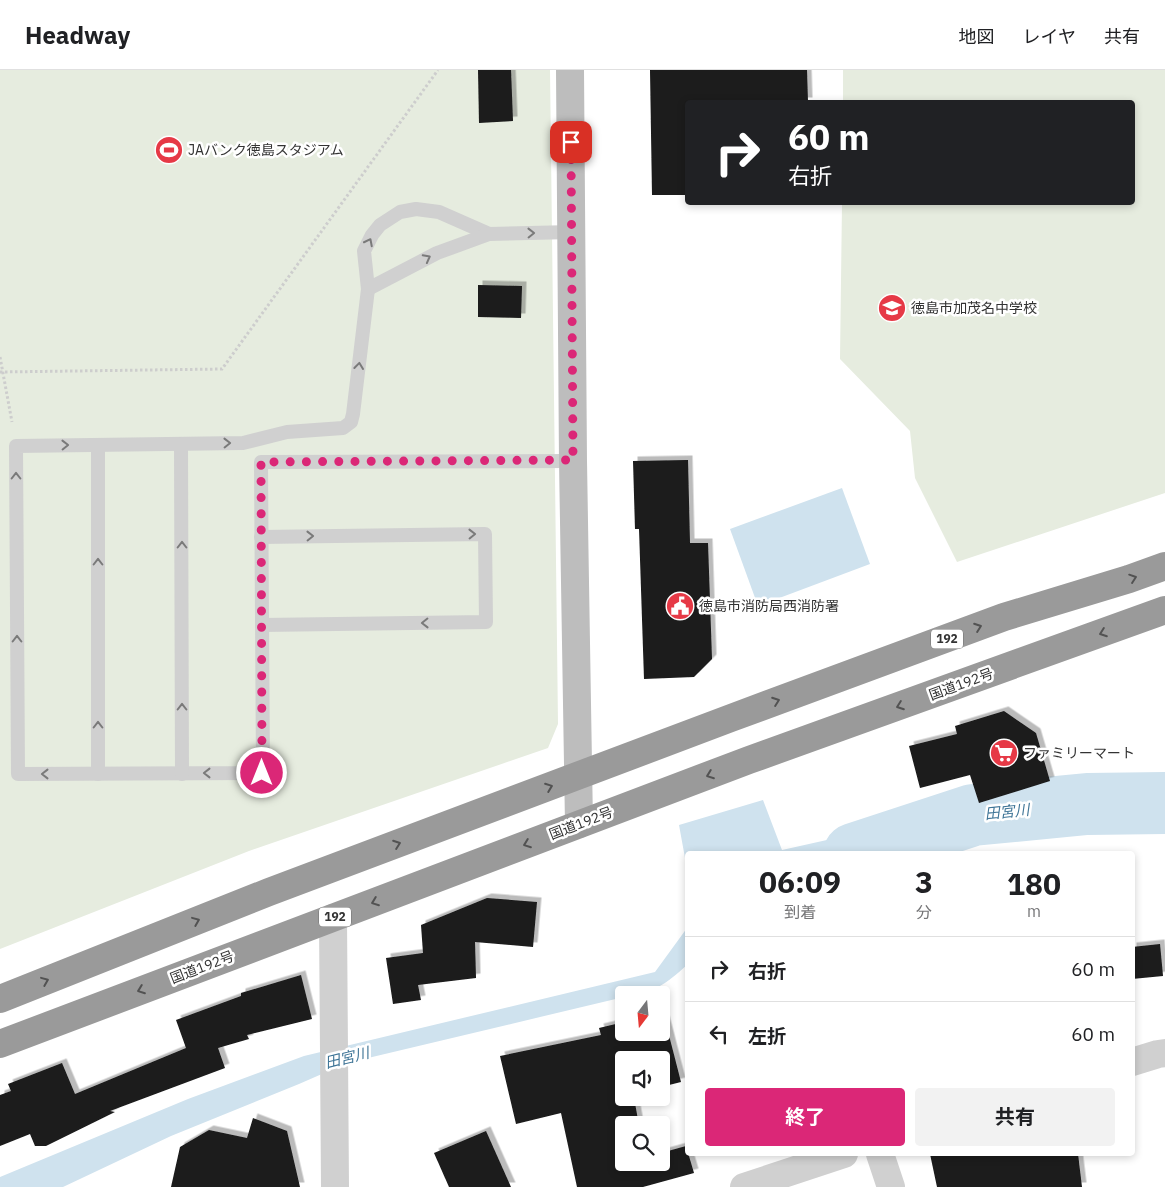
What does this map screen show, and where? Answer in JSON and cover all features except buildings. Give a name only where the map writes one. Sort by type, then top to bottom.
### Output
[{"type":"highway","name":"192","points":[[0,999],[269,892],[658,745],[1004,618],[1165,566]]},
{"type":"highway","name":"国道192号","points":[[0,1044],[749,760],[1165,610]]},
{"type":"street","points":[[570,70],[573,460],[579,824]]},
{"type":"street","points":[[333,918],[335,1187]]},
{"type":"street","points":[[1135,1061],[1165,1053]]},
{"type":"street","points":[[744,1187],[838,1156]]},
{"type":"street","points":[[881,1156],[891,1187]]},
{"type":"lane","points":[[489,234],[439,212],[416,209],[400,212],[380,225],[372,235],[364,251],[368,289],[353,414],[351,422],[343,428],[287,432],[243,443],[16,446],[18,774],[262,773],[261,462],[573,460]]},
{"type":"lane","points":[[368,289],[437,253],[489,234],[572,232]]},
{"type":"lane","points":[[98,444],[98,774]]},
{"type":"lane","points":[[181,444],[182,774]]},
{"type":"lane","points":[[261,537],[485,534],[486,622],[262,625]]},
{"type":"path","points":[[1,372],[222,369],[438,70]]},
{"type":"path","points":[[0,357],[1,372],[16,446]]},
{"type":"shaded area","points":[[0,70],[550,70],[558,724],[548,748],[249,851],[0,949]]},
{"type":"shaded area","points":[[843,70],[1165,70],[1165,493],[957,562],[915,478],[910,431],[840,359],[842,205],[1135,205],[1135,100],[843,100]]},
{"type":"water","points":[[842,488],[870,564],[758,606],[730,529]]},
{"type":"water","points":[[763,800],[782,850],[912,821],[917,851],[685,851],[685,858],[679,825]]},
{"type":"water","points":[[685,931],[685,967],[660,986],[615,986],[615,999],[347,1063],[171,1136],[63,1187],[0,1187],[0,1177],[188,1099],[304,1056],[655,972]]},
{"type":"waterway","name":"田宮川","points":[[863,851],[973,815],[1087,804],[1165,803]]},
{"type":"place","name":"JAバンク徳島スタジアム","points":[[169,150]]},
{"type":"place","name":"徳島市加茂名中学校","points":[[892,308]]},
{"type":"place","name":"徳島市消防局西消防署","points":[[680,606]]},
{"type":"place","name":"ファミリーマート","points":[[1004,753]]},
{"type":"route","points":[[262,773],[261,462],[573,460],[571,142]]}]
